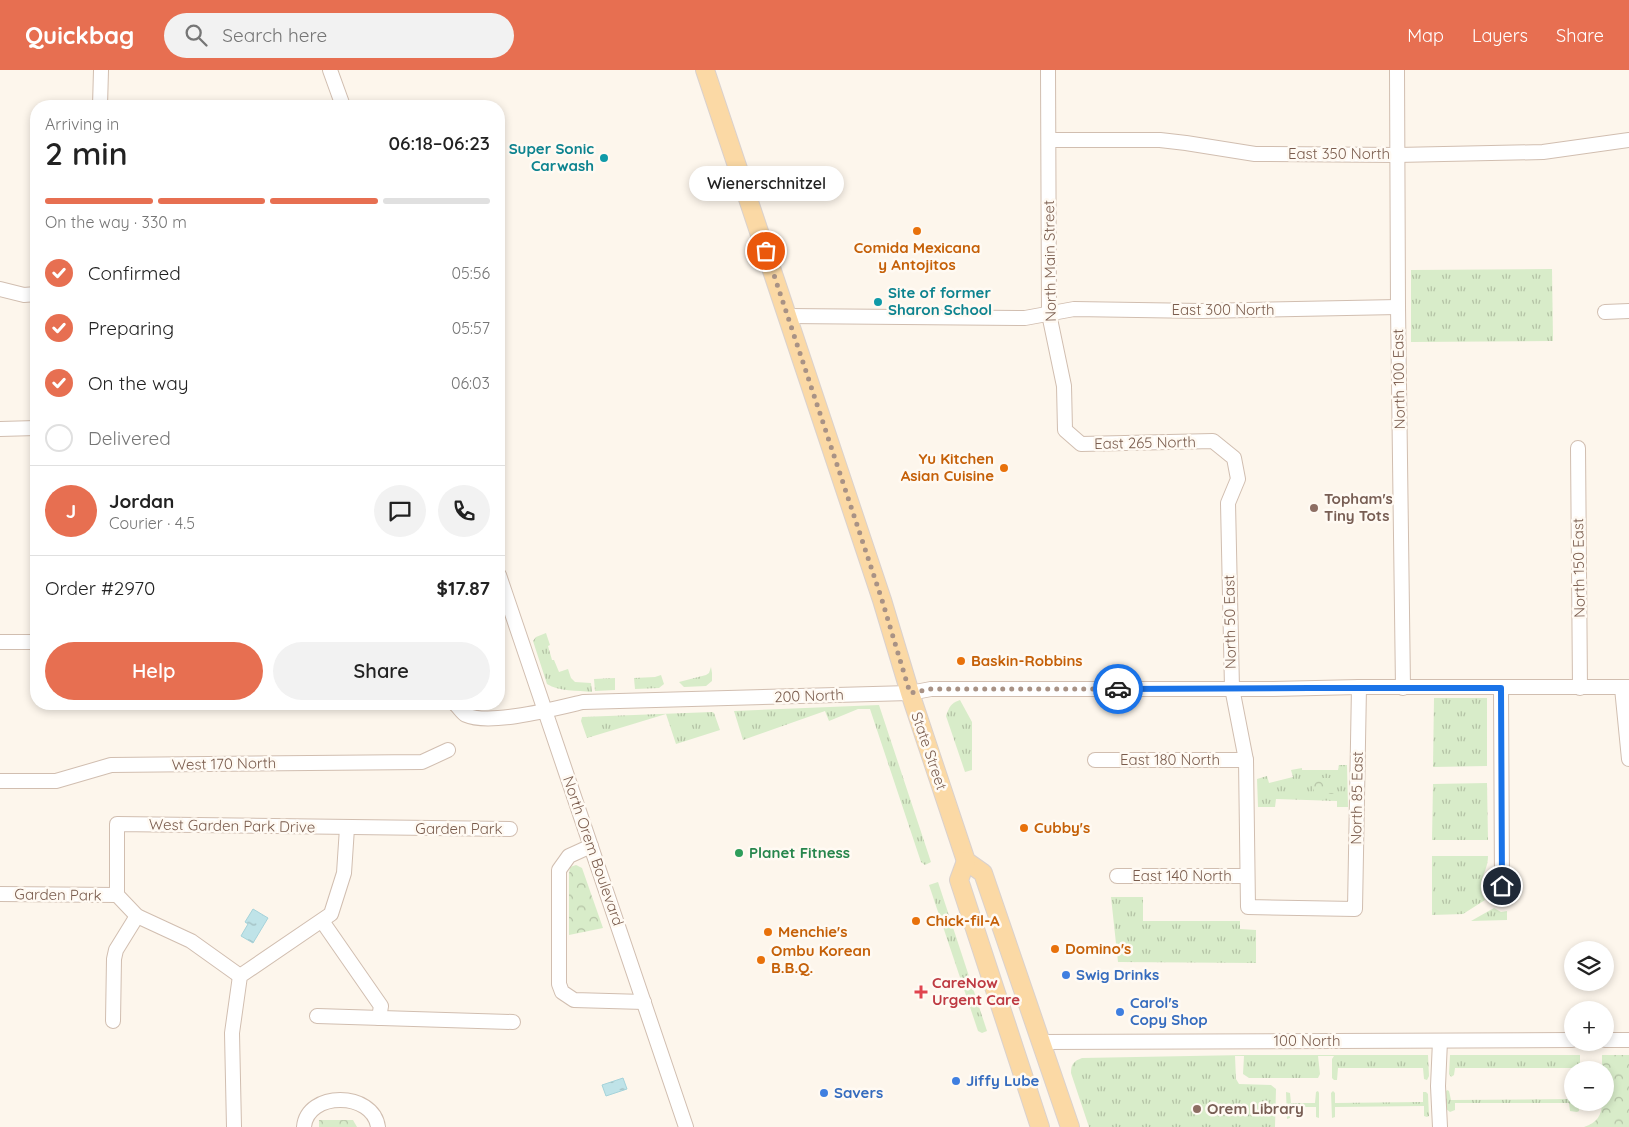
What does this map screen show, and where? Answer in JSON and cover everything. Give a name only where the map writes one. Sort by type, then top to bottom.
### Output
[{"type":"main road","name":"State Street","points":[[705,70],[882,600],[910,693],[966,861]]},
{"type":"main road","points":[[1040,1127],[959,880],[966,861],[983,873],[1070,1127]]},
{"type":"main road","points":[[1000,1005],[1016,1016],[1020,1027],[1041,1042]]},
{"type":"street","points":[[100,100],[101,70]]},
{"type":"street","points":[[330,70],[340,100]]},
{"type":"street","name":"North Main Street","points":[[1048,70],[1049,314],[1064,386],[1065,430],[1081,444]]},
{"type":"street","name":"North 100 East","points":[[1397,70],[1403,688]]},
{"type":"street","name":"East 350 North","points":[[1049,140],[1160,140],[1255,154],[1397,155],[1543,152],[1629,140]]},
{"type":"street","points":[[0,288],[24,295],[30,294]]},
{"type":"street","name":"East 300 North","points":[[787,316],[1025,318],[1074,309],[1201,311],[1398,308]]},
{"type":"street","points":[[1605,312],[1629,311]]},
{"type":"street","points":[[0,429],[30,428]]},
{"type":"street","name":"East 265 North","points":[[1081,444],[1213,441],[1234,458]]},
{"type":"street","name":"North 150 East","points":[[1578,448],[1580,688]]},
{"type":"street","name":"North 50 East","points":[[1234,458],[1238,479],[1228,503],[1232,688],[1246,760],[1248,907]]},
{"type":"street","name":"North Orem Boulevard","points":[[505,593],[686,1127]]},
{"type":"street","points":[[0,642],[30,642]]},
{"type":"street","name":"North 85 East","points":[[1248,907],[1355,909],[1358,687]]},
{"type":"street","points":[[1501,688],[1502,886]]},
{"type":"street","points":[[1626,688],[1629,759]]},
{"type":"street","name":"200 North","points":[[460,710],[464,714],[476,718],[493,718],[544,711],[583,702],[910,693],[931,689],[1626,688]]},
{"type":"street","name":"West 170 North","points":[[0,781],[56,781],[111,765],[422,762],[448,750]]},
{"type":"street","name":"East 180 North","points":[[1095,760],[1246,760]]},
{"type":"street","name":"West Garden Park Drive","points":[[117,895],[117,824],[347,828]]},
{"type":"street","points":[[234,1127],[232,1033],[240,976],[331,914],[344,873],[347,828]]},
{"type":"street","name":"Garden Park","points":[[347,828],[510,829]]},
{"type":"street","points":[[591,846],[569,856],[559,870],[559,984],[562,992],[574,1000],[644,1002]]},
{"type":"street","name":"East 140 North","points":[[1117,876],[1247,876]]},
{"type":"street","name":"Garden Park","points":[[0,894],[117,895],[137,916],[191,941],[240,976]]},
{"type":"street","points":[[113,1021],[114,959],[116,950],[137,916]]},
{"type":"street","points":[[322,921],[381,1006],[379,1018]]},
{"type":"street","points":[[317,1016],[512,1022]]},
{"type":"street","name":"100 North","points":[[1041,1042],[1564,1040]]},
{"type":"street","points":[[1614,1040],[1629,1040]]},
{"type":"street","points":[[1440,1041],[1438,1086],[1440,1127]]},
{"type":"street","points":[[304,1127],[304,1123],[315,1108],[333,1100],[346,1099],[366,1108],[374,1116],[378,1127]]},
{"type":"green space","points":[[1552,269],[1553,341],[1411,342],[1411,270]]},
{"type":"green space","points":[[546,633],[552,660],[554,660],[559,672],[568,669],[571,678],[575,682],[591,683],[592,692],[563,690],[547,684],[533,641],[536,637]]},
{"type":"green space","points":[[711,667],[712,681],[706,686],[684,687],[679,682],[706,675]]},
{"type":"green space","points":[[661,675],[664,684],[659,688],[635,689],[634,678]]},
{"type":"green space","points":[[615,678],[615,690],[595,691],[594,679]]},
{"type":"green space","points":[[1434,698],[1487,698],[1487,766],[1433,767]]},
{"type":"green space","points":[[960,700],[972,722],[972,770],[965,772],[946,716],[954,702]]},
{"type":"green space","points":[[879,705],[931,862],[925,865],[921,862],[870,709],[858,709],[829,721],[825,711],[743,740],[734,711]]},
{"type":"green space","points":[[712,712],[720,730],[676,744],[666,714],[587,738],[581,721],[582,717]]},
{"type":"green space","points":[[1339,765],[1347,765],[1348,807],[1337,807],[1337,801],[1276,799],[1275,807],[1258,807],[1257,779],[1267,776],[1269,783],[1293,777],[1291,770],[1302,768],[1302,770],[1338,770]]},
{"type":"green space","points":[[1314,778],[1334,778],[1334,794],[1314,794]]},
{"type":"green space","points":[[1487,783],[1488,840],[1432,840],[1433,784]]},
{"type":"green space","points":[[1432,856],[1488,856],[1481,883],[1482,894],[1485,900],[1463,914],[1432,915]]},
{"type":"green space","points":[[576,865],[582,868],[603,928],[569,935],[569,874],[570,867]]},
{"type":"green space","points":[[938,882],[987,1031],[982,1033],[978,1031],[929,885]]},
{"type":"green space","points":[[1111,897],[1143,897],[1143,921],[1240,921],[1240,929],[1256,930],[1256,963],[1118,962]]},
{"type":"green space","points":[[1494,908],[1501,912],[1507,911],[1507,920],[1471,921]]},
{"type":"green space","points":[[1244,1055],[1428,1055],[1429,1076],[1427,1080],[1424,1079],[1423,1068],[1338,1068],[1337,1080],[1334,1080],[1332,1078],[1332,1059],[1334,1056],[1318,1056],[1320,1074],[1318,1078],[1249,1078],[1243,1074],[1244,1056],[1235,1056],[1236,1079],[1239,1084],[1271,1085],[1276,1089],[1275,1127],[1089,1127],[1071,1073],[1074,1063],[1082,1058]]},
{"type":"green space","points":[[1450,1055],[1580,1055],[1580,1061],[1564,1061],[1564,1068],[1455,1068],[1454,1075],[1451,1077],[1449,1074]]},
{"type":"green space","points":[[1602,1055],[1629,1055],[1629,1127],[1584,1127],[1598,1118],[1601,1111],[1614,1111],[1614,1061],[1602,1061]]},
{"type":"green space","points":[[1447,1090],[1449,1091],[1451,1100],[1564,1099],[1564,1103],[1455,1103],[1455,1110],[1450,1112],[1446,1109],[1445,1093]]},
{"type":"green space","points":[[1318,1091],[1319,1118],[1316,1117],[1316,1107],[1291,1107],[1290,1118],[1287,1119],[1286,1092],[1290,1093],[1291,1103],[1315,1103],[1316,1092]]},
{"type":"green space","points":[[1333,1091],[1335,1093],[1335,1103],[1423,1102],[1423,1092],[1426,1092],[1428,1094],[1429,1116],[1424,1116],[1424,1106],[1335,1107],[1335,1117],[1332,1118],[1331,1093]]},
{"type":"green space","points":[[319,1120],[353,1120],[357,1127],[319,1127]]},
{"type":"water","points":[[253,909],[268,918],[253,943],[241,936],[248,924],[245,922]]},
{"type":"water","points":[[623,1078],[627,1089],[606,1096],[602,1085]]},
{"type":"way so far","points":[[766,251],[882,600],[910,693],[931,689],[1118,689]]},
{"type":"place","name":"Super Sonic Carwash","points":[[604,158]]},
{"type":"place","name":"Comida Mexicana y Antojitos","points":[[917,231]]},
{"type":"place","name":"Wienerschnitzel","points":[[766,251]]},
{"type":"place","name":"Site of former Sharon School","points":[[878,302]]},
{"type":"place","name":"Yu Kitchen Asian Cuisine","points":[[1004,468]]},
{"type":"place","name":"Topham's Tiny Tots","points":[[1314,508]]},
{"type":"place","name":"Baskin-Robbins","points":[[961,661]]},
{"type":"place","name":"Cubby's","points":[[1024,828]]},
{"type":"place","name":"Planet Fitness","points":[[739,853]]},
{"type":"place","name":"Chick-fil-A","points":[[916,921]]},
{"type":"place","name":"Menchie's","points":[[768,932]]},
{"type":"place","name":"Domino's","points":[[1055,949]]},
{"type":"place","name":"Ombu Korean B.B.Q.","points":[[761,960]]},
{"type":"place","name":"Swig Drinks","points":[[1066,975]]},
{"type":"place","name":"CareNow Urgent Care","points":[[921,992]]},
{"type":"place","name":"Carol's Copy Shop","points":[[1120,1012]]},
{"type":"place","name":"Jiffy Lube","points":[[956,1081]]},
{"type":"place","name":"Savers","points":[[824,1093]]},
{"type":"place","name":"Orem Library","points":[[1197,1109]]},
{"type":"route","points":[[1118,689],[1501,688],[1502,886]]}]
